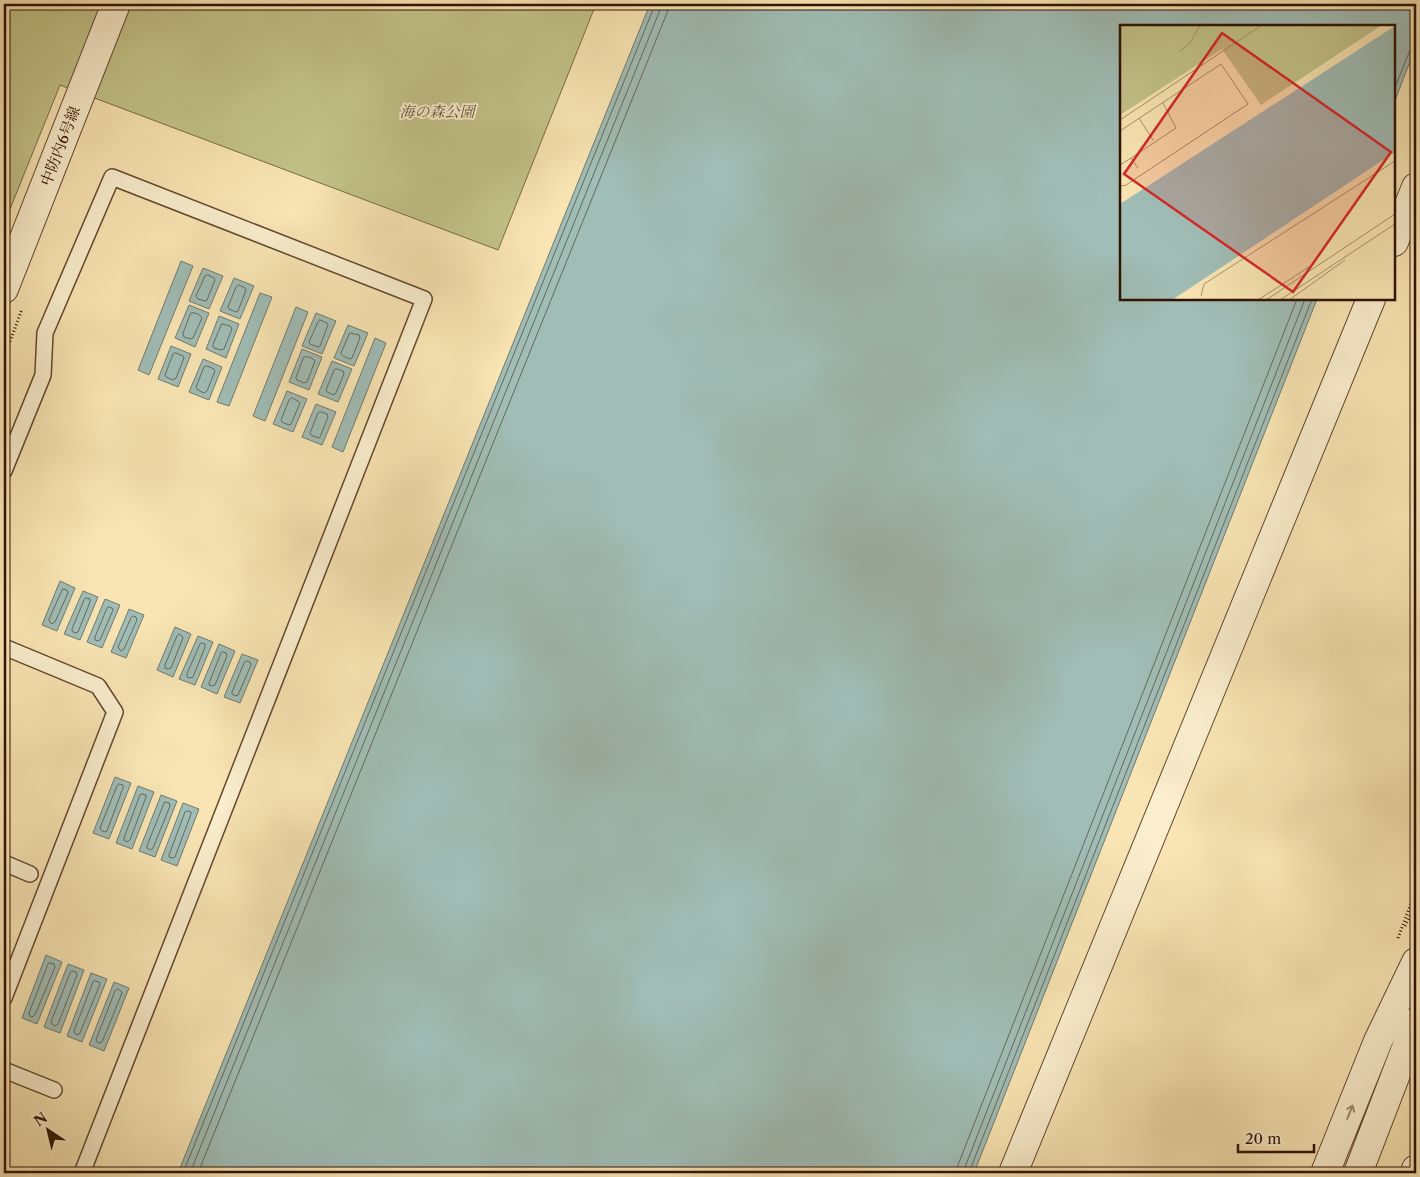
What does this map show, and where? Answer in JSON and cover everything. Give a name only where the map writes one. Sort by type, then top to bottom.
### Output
[{"type":"street","name":"中防内6号線","points":[[4,289],[116,4]]},
{"type":"street","points":[[1395,240],[1416,187]]},
{"type":"street","points":[[1013,1173],[1371,300]]},
{"type":"street","points":[[1325,1173],[1378,1041],[1416,962]]},
{"type":"street","points":[[1358,1173],[1416,1022]]},
{"type":"street","points":[[1415,1173],[1416,1169]]},
{"type":"lane","points":[[4,471],[43,376],[45,333],[112,177],[424,299],[82,1173]]},
{"type":"lane","points":[[4,647],[98,686],[115,712],[4,998]]},
{"type":"lane","points":[[4,863],[30,874]]},
{"type":"lane","points":[[4,1070],[54,1090]]},
{"type":"path","points":[[1416,890],[1398,938],[1416,904]]},
{"type":"green space","name":"海の森公園","points":[[4,4],[596,4],[498,250],[60,85],[4,224]]},
{"type":"water","points":[[650,4],[1416,4],[1416,46],[1395,100],[1395,25],[1120,25],[1120,300],[1317,300],[974,1173],[178,1173]]},
{"type":"water","points":[[181,261],[193,266],[149,375],[138,370]]},
{"type":"water","points":[[203,268],[223,276],[209,309],[189,301]]},
{"type":"water","points":[[234,278],[254,286],[240,319],[220,311]]},
{"type":"water","points":[[260,293],[272,297],[229,406],[217,402]]},
{"type":"water","points":[[189,305],[209,313],[195,347],[175,338]]},
{"type":"water","points":[[296,307],[308,312],[265,421],[253,416]]},
{"type":"water","points":[[316,313],[336,321],[322,354],[302,346]]},
{"type":"water","points":[[219,316],[239,324],[226,358],[206,349]]},
{"type":"water","points":[[348,325],[368,333],[354,366],[334,358]]},
{"type":"water","points":[[375,338],[386,343],[343,452],[332,447]]},
{"type":"water","points":[[171,346],[191,354],[178,387],[158,379]]},
{"type":"water","points":[[302,349],[322,357],[309,390],[289,382]]},
{"type":"water","points":[[203,359],[222,367],[209,400],[189,392]]},
{"type":"water","points":[[332,361],[352,369],[338,402],[318,394]]},
{"type":"water","points":[[287,391],[307,399],[293,432],[273,424]]},
{"type":"water","points":[[316,404],[336,412],[322,445],[302,437]]},
{"type":"water","points":[[60,581],[75,588],[57,631],[42,625]]},
{"type":"water","points":[[83,591],[98,597],[80,640],[64,634]]},
{"type":"water","points":[[105,599],[120,605],[102,648],[87,642]]},
{"type":"water","points":[[129,609],[144,615],[126,658],[111,652]]},
{"type":"water","points":[[175,627],[191,634],[173,677],[157,670]]},
{"type":"water","points":[[198,636],[213,642],[195,685],[179,679]]},
{"type":"water","points":[[219,644],[235,651],[217,694],[201,687]]},
{"type":"water","points":[[242,654],[258,660],[240,703],[224,697]]},
{"type":"water","points":[[115,777],[131,783],[109,839],[93,833]]},
{"type":"water","points":[[138,786],[154,792],[132,849],[116,843]]},
{"type":"water","points":[[161,795],[177,801],[155,857],[139,851]]},
{"type":"water","points":[[183,803],[199,809],[177,866],[161,860]]},
{"type":"water","points":[[46,955],[62,962],[37,1024],[22,1018]]},
{"type":"water","points":[[68,964],[84,970],[60,1033],[44,1027]]},
{"type":"water","points":[[91,973],[107,979],[82,1042],[67,1036]]},
{"type":"water","points":[[114,982],[129,988],[104,1051],[89,1045]]}]
